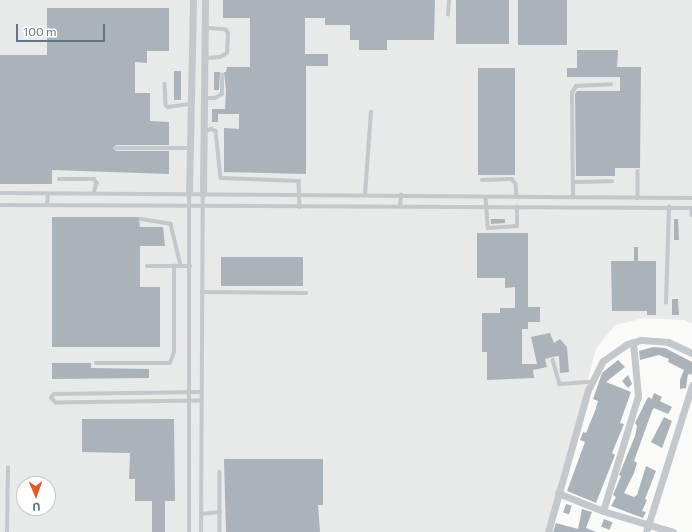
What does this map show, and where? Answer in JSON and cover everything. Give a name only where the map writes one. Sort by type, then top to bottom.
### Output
[{"type":"street","points":[[189,193],[193,0]]},
{"type":"street","points":[[203,194],[205,0]]},
{"type":"street","points":[[548,532],[591,382],[603,361],[612,352],[633,342],[657,340],[692,353]]},
{"type":"street","points":[[603,511],[638,396],[633,342]]},
{"type":"street","points":[[647,529],[692,385]]},
{"type":"street","points":[[558,493],[647,529],[673,532]]},
{"type":"lane","points":[[448,15],[449,0]]},
{"type":"lane","points":[[205,28],[226,30],[228,34],[227,53],[220,57],[205,58]]},
{"type":"lane","points":[[204,98],[215,98],[222,94],[222,75]]},
{"type":"lane","points":[[165,84],[166,105],[168,107],[191,103]]},
{"type":"lane","points":[[573,197],[572,93],[576,86],[611,84]]},
{"type":"lane","points":[[365,195],[371,112]]},
{"type":"lane","points":[[204,132],[211,129],[216,131],[221,178],[299,181],[300,207]]},
{"type":"lane","points":[[116,148],[191,148]]},
{"type":"lane","points":[[638,171],[638,198]]},
{"type":"lane","points":[[59,179],[94,179],[96,183],[94,194]]},
{"type":"lane","points":[[482,180],[512,179],[516,184],[517,197]]},
{"type":"lane","points":[[573,182],[612,181]]},
{"type":"lane","points":[[0,193],[189,193],[692,198]]},
{"type":"lane","points":[[189,193],[189,532]]},
{"type":"lane","points":[[47,205],[48,194]]},
{"type":"lane","points":[[201,532],[203,194]]},
{"type":"lane","points":[[400,207],[401,195]]},
{"type":"lane","points":[[486,196],[488,228],[517,226],[517,207]]},
{"type":"lane","points":[[0,205],[692,208],[692,215]]},
{"type":"lane","points":[[666,303],[670,208]]},
{"type":"lane","points":[[142,220],[171,224],[174,229],[181,266]]},
{"type":"lane","points":[[147,266],[190,266]]},
{"type":"lane","points":[[96,363],[170,362],[174,352],[174,266]]},
{"type":"lane","points":[[202,292],[306,293]]},
{"type":"lane","points":[[553,360],[560,384],[591,382]]},
{"type":"lane","points":[[201,392],[54,394],[52,398],[56,403],[201,401]]},
{"type":"lane","points":[[7,532],[8,468]]},
{"type":"lane","points":[[220,472],[220,532]]},
{"type":"lane","points":[[201,514],[220,512]]},
{"type":"shaded area","points":[[0,0],[692,0],[692,324],[685,320],[644,318],[615,325],[596,349],[548,532],[0,532]]},
{"type":"building","points":[[223,0],[435,0],[434,40],[387,40],[387,50],[359,50],[359,40],[350,40],[350,25],[325,25],[325,18],[305,18],[305,54],[328,54],[328,66],[306,66],[306,174],[224,172],[224,128],[239,129],[239,114],[218,114],[218,122],[212,122],[212,109],[225,109],[226,90],[224,72],[226,72],[227,67],[250,67],[250,18],[223,18]]},
{"type":"building","points":[[456,0],[509,0],[509,44],[456,44]]},
{"type":"building","points":[[518,0],[567,0],[567,45],[518,45]]},
{"type":"building","points":[[47,8],[169,8],[169,51],[147,51],[147,63],[135,62],[135,93],[150,93],[150,121],[169,122],[169,145],[116,145],[113,148],[116,151],[169,151],[169,174],[52,170],[52,184],[0,184],[0,55],[47,55]]},
{"type":"building","points":[[577,50],[618,50],[617,67],[641,67],[640,168],[615,168],[615,176],[576,176],[575,94],[577,91],[620,91],[620,77],[567,77],[567,68],[577,68]]},
{"type":"building","points":[[478,68],[515,68],[515,175],[478,175]]},
{"type":"building","points":[[174,71],[181,71],[181,100],[174,100]]},
{"type":"building","points":[[214,72],[220,72],[219,90],[214,90]]},
{"type":"building","points":[[52,217],[139,217],[140,227],[163,227],[165,246],[140,246],[140,287],[160,287],[160,347],[52,347]]},
{"type":"building","points":[[491,219],[505,219],[505,223],[491,224]]},
{"type":"building","points":[[674,219],[678,219],[679,240],[674,240]]},
{"type":"building","points":[[477,233],[528,233],[528,307],[540,307],[540,322],[528,322],[528,329],[522,329],[522,364],[537,364],[531,337],[550,333],[554,343],[560,339],[567,347],[569,372],[560,373],[559,356],[545,359],[547,367],[533,370],[534,378],[487,380],[487,352],[482,352],[482,313],[500,313],[500,308],[515,308],[515,287],[505,288],[505,278],[477,278]]},
{"type":"building","points":[[634,247],[638,247],[638,261],[656,261],[656,315],[647,315],[647,311],[612,311],[611,261],[634,261]]},
{"type":"building","points":[[221,257],[303,257],[303,286],[221,286]]},
{"type":"building","points":[[672,299],[678,299],[679,315],[672,315]]},
{"type":"building","points":[[653,347],[665,348],[692,362],[692,372],[691,375],[688,374],[686,388],[680,389],[680,380],[684,370],[668,362],[669,359],[659,355],[640,360],[639,351]]},
{"type":"building","points":[[618,360],[625,367],[606,382],[631,392],[620,423],[624,424],[612,453],[615,455],[596,503],[567,491],[585,442],[580,440],[583,432],[586,433],[598,401],[593,399],[602,373]]},
{"type":"building","points":[[52,363],[91,363],[91,368],[149,369],[149,378],[52,379]]},
{"type":"building","points":[[628,375],[632,384],[628,388],[622,381]]},
{"type":"building","points":[[654,393],[662,397],[660,401],[672,407],[668,414],[654,408],[652,411],[634,461],[637,463],[634,473],[624,493],[634,497],[637,495],[646,466],[656,471],[645,499],[647,500],[642,511],[646,512],[643,518],[611,506],[616,497],[613,495],[621,476],[619,475],[635,436],[637,426],[635,423],[648,397],[652,399]]},
{"type":"building","points":[[664,417],[672,421],[662,448],[651,442]]},
{"type":"building","points":[[82,419],[174,419],[175,501],[165,501],[165,532],[152,532],[152,501],[135,501],[135,479],[129,479],[130,453],[82,452]]},
{"type":"building","points":[[224,459],[323,459],[323,505],[318,505],[320,532],[226,532]]},
{"type":"building","points":[[566,504],[572,506],[569,514],[563,513]]},
{"type":"building","points":[[582,509],[592,512],[586,528],[596,532],[553,532],[556,523],[578,529]]},
{"type":"building","points":[[604,519],[612,522],[610,530],[601,526]]}]
